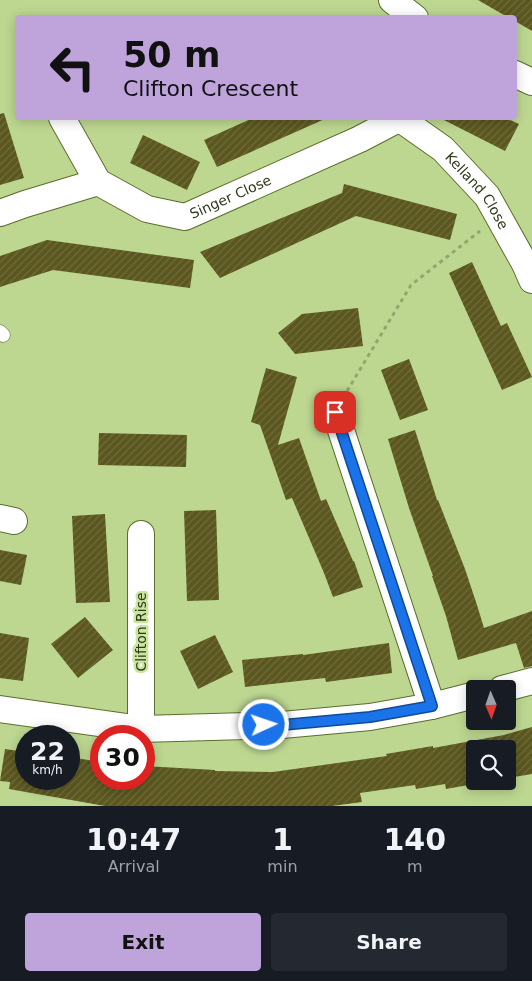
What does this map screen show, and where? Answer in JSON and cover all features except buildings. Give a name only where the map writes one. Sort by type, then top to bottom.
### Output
[{"type":"street","points":[[392,0],[410,15]]},
{"type":"street","points":[[517,75],[532,82]]},
{"type":"street","points":[[0,214],[25,204],[98,182],[63,120]]},
{"type":"street","name":"Singer Close","points":[[98,182],[147,208],[185,217],[360,139],[395,120]]},
{"type":"street","name":"Kelland Close","points":[[402,120],[443,149],[487,196],[532,280]]},
{"type":"street","points":[[335,412],[432,706]]},
{"type":"street","name":"Clifton Rise","points":[[140,534],[142,725]]},
{"type":"street","points":[[516,685],[532,681]]},
{"type":"street","points":[[155,729],[282,725],[370,717],[432,706],[466,697]]},
{"type":"street","points":[[0,709],[114,725]]},
{"type":"path","points":[[335,412],[411,285],[498,216]]},
{"type":"route","points":[[264,725],[370,717],[432,706],[335,412]]}]
